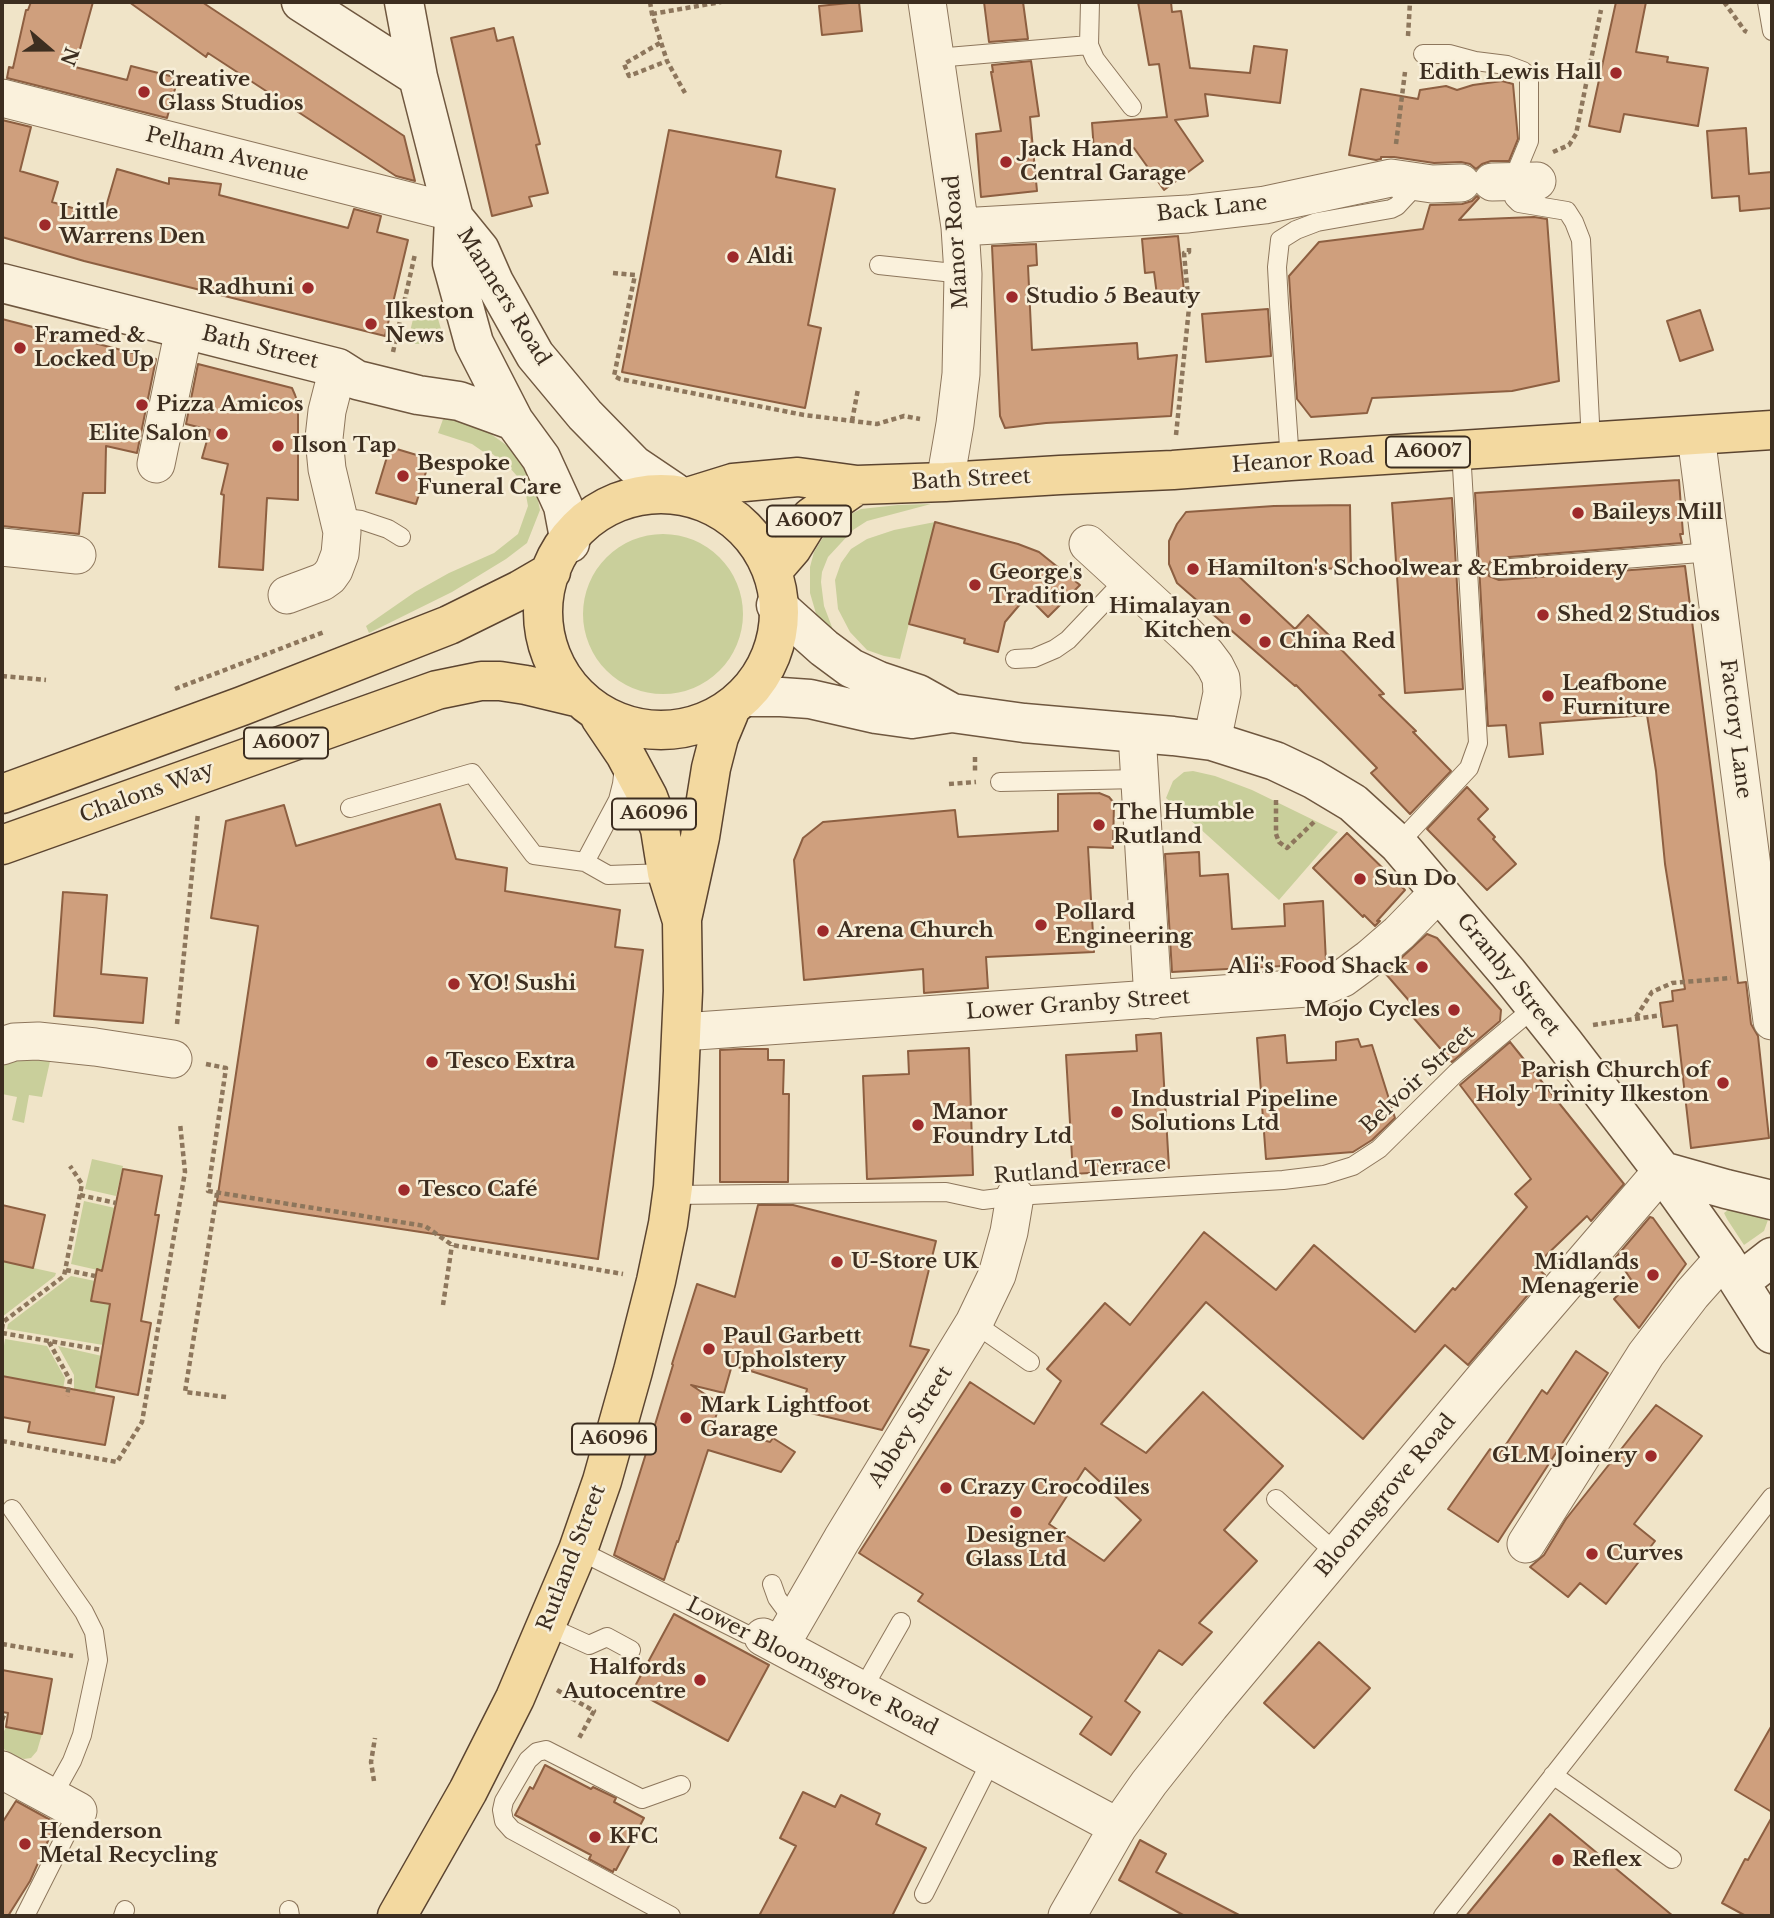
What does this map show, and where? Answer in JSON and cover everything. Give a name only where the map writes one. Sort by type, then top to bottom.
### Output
[{"type":"main road","name":"Heanor Road","points":[[1084,474],[1173,471],[1772,430]]},
{"type":"main road","name":"Bath Street","points":[[682,494],[733,483],[798,477],[857,485],[1084,474]]},
{"type":"main road","name":"A6007","points":[[775,587],[792,548],[811,517],[857,485]]},
{"type":"main road","name":"A6007","points":[[2,794],[242,706],[449,625],[520,590],[561,557],[591,518],[633,496],[653,491],[682,494],[742,527],[761,548],[775,587]]},
{"type":"main road","points":[[561,557],[545,594],[543,617],[555,662],[588,707]]},
{"type":"main road","points":[[739,705],[765,669],[772,648],[776,624],[775,587]]},
{"type":"main road","name":"Chalons Way","points":[[2,845],[437,690],[481,681],[500,681],[526,685],[588,707]]},
{"type":"main road","name":"A6007","points":[[588,707],[676,730],[697,725],[739,705]]},
{"type":"main road","name":"Rutland Street","points":[[397,1916],[515,1698],[578,1550],[602,1480],[662,1254],[672,1195],[682,1031],[682,921],[719,737],[739,705]]},
{"type":"main road","name":"Rutland Street","points":[[588,707],[625,754],[648,797],[660,830],[667,873],[682,921]]},
{"type":"street","points":[[301,2],[418,77]]},
{"type":"street","name":"Manners Road","points":[[404,2],[452,264],[474,343],[514,421],[541,458],[563,506],[561,557]]},
{"type":"street","name":"Manor Road","points":[[927,2],[960,227],[963,274],[959,395],[945,482]]},
{"type":"street","name":"Pelham Avenue","points":[[2,98],[444,212]]},
{"type":"street","name":"Back Lane","points":[[960,227],[1188,214],[1265,205],[1403,180],[1432,184],[1501,182]]},
{"type":"street","name":"Manners Road","points":[[444,212],[480,250],[494,282],[535,355],[585,415],[634,465],[682,494]]},
{"type":"street","name":"Bath Street","points":[[2,283],[338,368],[357,380],[418,395],[459,401],[514,421]]},
{"type":"street","points":[[156,464],[184,329]]},
{"type":"street","points":[[287,596],[329,577],[340,554],[342,532],[327,469],[324,438],[327,411],[338,368]]},
{"type":"street","name":"Factory Lane","points":[[1696,436],[1772,1021]]},
{"type":"street","points":[[1088,544],[1186,634],[1215,666],[1221,678],[1222,693],[1212,741]]},
{"type":"street","points":[[2,547],[77,555]]},
{"type":"street","name":"Granby Street","points":[[775,587],[824,648],[850,668],[918,694],[952,713]]},
{"type":"street","name":"Granby Street","points":[[739,705],[781,696],[912,719],[952,713],[1024,723],[1212,741],[1254,753],[1313,779],[1353,803],[1398,844],[1564,1043],[1662,1171],[1732,1270],[1772,1334]]},
{"type":"street","points":[[1137,733],[1153,1000]]},
{"type":"street","name":"Lower Granby Street","points":[[682,1031],[1322,987],[1343,978],[1390,942],[1439,892]]},
{"type":"street","points":[[2,1046],[13,1042],[38,1041],[173,1059]]},
{"type":"street","points":[[1662,1171],[1772,1200]]},
{"type":"street","name":"Bloomsgrove Road","points":[[1068,1916],[1118,1827],[1210,1706],[1485,1377],[1662,1171]]},
{"type":"street","name":"Abbey Street","points":[[779,1635],[842,1539],[974,1323],[997,1275],[1016,1196]]},
{"type":"street","points":[[1526,1544],[1646,1354],[1692,1294],[1732,1270],[1772,1257]]},
{"type":"street","name":"Lower Bloomsgrove Road","points":[[779,1635],[862,1690],[1118,1827]]},
{"type":"street","points":[[2,1770],[65,1804]]},
{"type":"lane","points":[[1090,2],[1089,45],[1132,107]]},
{"type":"lane","points":[[1767,2],[1772,31]]},
{"type":"lane","points":[[936,58],[1089,45]]},
{"type":"lane","points":[[1423,54],[1449,54],[1507,65],[1523,71],[1529,77],[1529,141],[1501,182],[1519,203],[1567,211],[1581,240],[1591,443]]},
{"type":"lane","points":[[1290,461],[1277,267],[1280,240],[1317,222],[1391,209],[1410,192],[1403,180]]},
{"type":"lane","points":[[879,265],[963,274]]},
{"type":"lane","points":[[1398,844],[1469,768],[1478,743],[1461,450]]},
{"type":"lane","points":[[338,517],[388,528],[401,537]]},
{"type":"lane","points":[[1498,569],[1712,552]]},
{"type":"lane","points":[[1015,659],[1034,658],[1068,640],[1125,580]]},
{"type":"lane","points":[[585,862],[618,800],[625,754]]},
{"type":"lane","points":[[350,808],[472,773],[534,855],[585,862],[608,875],[667,873]]},
{"type":"lane","points":[[1000,782],[1139,779]]},
{"type":"lane","name":"Belvoir Street","points":[[1324,1175],[1353,1166],[1379,1149],[1456,1073],[1535,1007]]},
{"type":"lane","name":"Rutland Terrace","points":[[672,1195],[946,1192],[983,1200],[1283,1181],[1324,1175]]},
{"type":"lane","points":[[974,1323],[1030,1362]]},
{"type":"lane","points":[[1443,1916],[1772,1497]]},
{"type":"lane","points":[[1276,1499],[1337,1554]]},
{"type":"lane","points":[[12,1509],[84,1612],[94,1632],[98,1660],[82,1735],[72,1761],[65,1804],[25,1916]]},
{"type":"lane","name":"Lower Bloomsgrove Road","points":[[578,1550],[746,1634],[779,1635]]},
{"type":"lane","points":[[772,1584],[777,1598],[779,1635]]},
{"type":"lane","points":[[862,1690],[901,1622]]},
{"type":"lane","points":[[547,1626],[589,1645],[607,1637],[631,1650]]},
{"type":"lane","points":[[671,1916],[512,1830],[504,1821],[502,1810],[504,1801],[528,1760],[537,1752],[546,1750],[642,1799],[681,1785]]},
{"type":"lane","points":[[923,1894],[992,1759]]},
{"type":"lane","points":[[1553,1775],[1672,1859]]},
{"type":"path","points":[[650,2],[660,43],[685,93]]},
{"type":"path","points":[[652,14],[720,2]]},
{"type":"path","points":[[1408,38],[1410,2]]},
{"type":"path","points":[[1724,2],[1734,17]]},
{"type":"path","points":[[1501,182],[1536,169],[1541,159],[1569,145],[1576,134],[1601,10]]},
{"type":"path","points":[[660,43],[624,64],[629,76],[667,61]]},
{"type":"path","points":[[1403,180],[1406,63]]},
{"type":"path","points":[[392,356],[444,212]]},
{"type":"path","points":[[1173,471],[1189,308],[1184,253],[1189,252],[1188,214]]},
{"type":"path","points":[[613,273],[635,275],[614,376],[620,379],[791,413],[877,424],[904,416],[920,419]]},
{"type":"path","points":[[852,421],[858,389]]},
{"type":"path","points":[[2,676],[46,680]]},
{"type":"path","points":[[949,784],[976,782],[975,757]]},
{"type":"path","points":[[1275,792],[1276,834],[1279,842],[1287,848],[1320,816]]},
{"type":"path","points":[[199,802],[173,1059],[226,1068],[208,1191],[425,1226],[452,1245],[624,1274]]},
{"type":"path","points":[[1636,1017],[1652,992],[1672,983],[1767,975]]},
{"type":"path","points":[[1564,1043],[1591,1026],[1662,1015]]},
{"type":"path","points":[[2,1441],[117,1462],[142,1422],[185,1172],[180,1123]]},
{"type":"path","points":[[70,1166],[82,1184],[64,1276],[3,1322],[2,1331],[102,1350]]},
{"type":"path","points":[[216,1192],[185,1392],[226,1397]]},
{"type":"path","points":[[80,1195],[116,1203]]},
{"type":"path","points":[[443,1305],[452,1245]]},
{"type":"path","points":[[66,1270],[95,1276]]},
{"type":"path","points":[[49,1341],[70,1380],[67,1396]]},
{"type":"path","points":[[2,1644],[98,1660]]},
{"type":"path","points":[[2,1720],[5,1713]]},
{"type":"path","points":[[374,1781],[371,1762],[375,1738]]},
{"type":"green space","points":[[436,312],[444,339],[426,344],[407,344],[414,315]]},
{"type":"green space","points":[[446,411],[477,424],[509,447],[534,482],[540,510],[527,543],[506,559],[452,592],[369,633],[366,626],[415,592],[494,553],[518,534],[528,506],[524,484],[510,468],[490,452],[485,453],[472,444],[438,433]]},
{"type":"green space","points":[[931,504],[867,521],[853,530],[828,557],[821,582],[824,606],[838,643],[817,617],[810,593],[810,567],[814,552],[822,539],[839,520],[861,509]]},
{"type":"green space","points":[[935,522],[900,659],[867,650],[850,632],[838,609],[835,580],[841,563],[851,549],[867,539],[894,530]]},
{"type":"green space","points":[[663,534],[694,540],[720,557],[737,583],[743,614],[737,645],[720,671],[694,688],[663,694],[632,688],[606,671],[589,645],[583,614],[589,583],[606,557],[632,540]]},
{"type":"green space","points":[[1193,771],[1252,790],[1338,832],[1279,900],[1166,798],[1173,781],[1184,772]]},
{"type":"green space","points":[[51,1057],[42,1097],[29,1095],[24,1123],[12,1120],[17,1097],[2,1094],[2,1065],[14,1060]]},
{"type":"green space","points":[[92,1159],[123,1166],[116,1196],[85,1189]]},
{"type":"green space","points":[[84,1201],[115,1208],[102,1271],[71,1264]]},
{"type":"green space","points":[[1734,1209],[1769,1217],[1764,1231],[1744,1245],[1724,1213]]},
{"type":"green space","points":[[2,1261],[56,1273],[2,1317]]},
{"type":"green space","points":[[71,1276],[95,1281],[91,1300],[110,1304],[103,1345],[7,1329],[8,1324]]},
{"type":"green space","points":[[5,1339],[47,1346],[65,1378],[62,1395],[36,1391],[37,1382],[2,1376]]},
{"type":"green space","points":[[58,1346],[102,1356],[95,1393],[74,1389],[74,1375]]},
{"type":"green space","points":[[6,1727],[42,1734],[37,1751],[31,1758],[17,1757],[2,1748],[2,1735]]},
{"type":"building","points":[[31,2],[93,2],[75,67],[127,80],[131,66],[178,78],[167,118],[7,78],[9,67],[13,68],[26,10]]},
{"type":"building","points":[[129,2],[202,2],[404,136],[415,181],[396,176],[208,53],[206,57]]},
{"type":"building","points":[[859,2],[862,31],[822,35],[819,6]]},
{"type":"building","points":[[984,2],[1023,2],[1028,39],[989,42]]},
{"type":"building","points":[[1138,2],[1171,2],[1172,12],[1181,11],[1190,68],[1250,73],[1254,46],[1287,50],[1280,103],[1205,94],[1208,116],[1175,120],[1203,161],[1164,190],[1134,148],[1094,151],[1092,123],[1167,117],[1159,64],[1149,65]]},
{"type":"building","points":[[1616,2],[1646,2],[1636,52],[1668,57],[1667,62],[1708,68],[1698,126],[1624,114],[1620,132],[1589,126]]},
{"type":"building","points":[[494,28],[497,41],[513,37],[540,144],[536,145],[548,193],[529,197],[532,206],[492,216],[451,38]]},
{"type":"building","points":[[1031,61],[1039,116],[1030,117],[1037,191],[981,197],[976,134],[1001,131],[992,65]]},
{"type":"building","points":[[1502,81],[1513,84],[1518,139],[1509,161],[1491,161],[1476,169],[1461,162],[1434,163],[1394,157],[1381,157],[1376,160],[1349,155],[1361,89],[1418,99],[1420,90],[1446,86],[1457,90]]},
{"type":"building","points":[[2,120],[31,127],[20,171],[58,182],[52,202],[103,217],[117,169],[169,184],[169,178],[221,184],[219,195],[348,228],[354,209],[381,216],[377,232],[408,240],[385,336],[84,261],[2,237]]},
{"type":"building","points":[[1746,128],[1749,174],[1772,172],[1772,208],[1740,211],[1739,196],[1712,198],[1707,131]]},
{"type":"building","name":"Aldi","points":[[669,130],[781,151],[776,177],[835,189],[808,325],[821,328],[805,408],[622,372]]},
{"type":"building","points":[[1477,196],[1479,198],[1459,220],[1534,217],[1547,219],[1559,381],[1512,391],[1372,398],[1367,413],[1311,417],[1297,399],[1289,276],[1319,242],[1423,229],[1430,205],[1462,204]]},
{"type":"building","points":[[1178,236],[1185,300],[1158,303],[1154,272],[1145,273],[1142,239]]},
{"type":"building","points":[[1036,244],[1037,265],[1028,266],[1032,350],[1137,343],[1138,359],[1177,355],[1171,416],[1005,428],[1000,416],[992,246]]},
{"type":"building","points":[[1268,309],[1271,356],[1206,362],[1202,314]]},
{"type":"building","points":[[1700,310],[1713,350],[1680,361],[1667,321]]},
{"type":"building","points":[[2,319],[156,359],[137,453],[106,446],[105,493],[83,493],[79,534],[2,526]]},
{"type":"building","points":[[198,364],[292,388],[298,403],[298,500],[267,498],[263,570],[219,567],[224,495],[221,494],[228,464],[202,458],[210,430],[186,424]]},
{"type":"building","name":"Bespoke Funeral Care","points":[[390,447],[430,459],[416,504],[376,493]]},
{"type":"building","points":[[1679,480],[1682,543],[1497,558],[1491,560],[1487,569],[1489,576],[1499,580],[1685,566],[1738,983],[1746,982],[1751,1024],[1758,1036],[1769,1138],[1691,1148],[1677,1025],[1663,1027],[1660,1003],[1673,1001],[1672,991],[1685,989],[1665,864],[1656,771],[1647,715],[1540,723],[1543,754],[1509,757],[1506,725],[1488,726],[1475,493]]},
{"type":"building","points":[[1452,498],[1463,689],[1405,693],[1392,503]]},
{"type":"building","points":[[1350,505],[1351,568],[1233,571],[1295,629],[1308,615],[1384,694],[1379,695],[1416,731],[1413,732],[1451,771],[1410,814],[1371,773],[1377,768],[1296,685],[1177,583],[1169,564],[1169,541],[1186,512],[1274,506]]},
{"type":"building","name":"George's Tradition","points":[[935,522],[1039,552],[1080,585],[1048,617],[1027,596],[1005,622],[998,652],[964,643],[965,639],[909,624]]},
{"type":"building","points":[[1467,787],[1488,809],[1478,819],[1516,864],[1487,890],[1427,829]]},
{"type":"building","points":[[1099,793],[1109,797],[1114,803],[1113,848],[1088,847],[1094,952],[986,957],[988,988],[924,993],[923,969],[804,980],[794,860],[803,838],[823,822],[955,810],[958,837],[1058,831],[1058,794]]},
{"type":"building","name":"Tesco Extra","points":[[440,804],[456,859],[507,868],[505,891],[620,910],[615,947],[643,950],[598,1259],[217,1201],[258,926],[211,918],[226,821],[284,805],[296,846]]},
{"type":"building","points":[[1347,833],[1405,890],[1375,926],[1313,868]]},
{"type":"building","points":[[1199,852],[1200,876],[1228,874],[1232,929],[1285,926],[1284,904],[1323,901],[1326,962],[1172,972],[1165,854]]},
{"type":"building","points":[[63,892],[107,895],[101,974],[147,978],[143,1023],[54,1016]]},
{"type":"building","points":[[1427,934],[1437,938],[1501,1010],[1500,1021],[1452,1062],[1405,1008],[1411,1003],[1385,973]]},
{"type":"building","name":"Industrial Pipeline Solutions Ltd","points":[[1161,1033],[1169,1168],[1073,1174],[1066,1055],[1137,1051],[1136,1035]]},
{"type":"building","points":[[1285,1035],[1287,1063],[1336,1060],[1336,1042],[1358,1039],[1361,1047],[1372,1045],[1395,1118],[1372,1140],[1353,1152],[1266,1159],[1257,1038]]},
{"type":"building","points":[[1510,1042],[1624,1184],[1591,1221],[1587,1216],[1535,1266],[1545,1275],[1468,1365],[1445,1345],[1363,1439],[1206,1302],[1101,1424],[1146,1453],[1203,1392],[1283,1466],[1224,1530],[1257,1561],[1199,1623],[1212,1632],[1182,1665],[1159,1650],[1125,1701],[1140,1712],[1111,1755],[1080,1734],[1092,1717],[918,1601],[923,1594],[859,1553],[970,1382],[1034,1424],[1061,1381],[1047,1369],[1105,1303],[1130,1325],[1204,1232],[1276,1290],[1314,1245],[1415,1332],[1527,1207],[1515,1194],[1531,1179],[1460,1085]],"holes":[[[1085,1468],[1141,1520],[1104,1561],[1049,1524]]]},
{"type":"building","name":"Manor Foundry Ltd","points":[[969,1048],[973,1175],[867,1179],[863,1076],[909,1074],[908,1051]]},
{"type":"building","points":[[768,1049],[768,1060],[784,1060],[783,1094],[789,1094],[788,1182],[720,1182],[720,1050]]},
{"type":"building","points":[[123,1169],[162,1176],[155,1215],[159,1215],[141,1321],[151,1323],[138,1395],[96,1387],[110,1304],[91,1301],[97,1269],[102,1271]]},
{"type":"building","points":[[2,1205],[45,1215],[33,1268],[2,1261]]},
{"type":"building","points":[[758,1205],[793,1205],[936,1241],[910,1346],[929,1350],[882,1430],[802,1411],[807,1389],[732,1365],[724,1393],[691,1385],[720,1404],[713,1425],[770,1442],[773,1438],[795,1452],[781,1472],[708,1450],[664,1580],[614,1555],[697,1284],[735,1297]]},
{"type":"building","name":"Midlands Menagerie","points":[[1650,1217],[1686,1264],[1639,1328],[1614,1299],[1632,1281],[1616,1257]]},
{"type":"building","points":[[1576,1351],[1608,1373],[1498,1542],[1448,1509],[1490,1449],[1499,1455],[1542,1390],[1547,1394]]},
{"type":"building","points":[[2,1376],[114,1397],[105,1445],[28,1432],[30,1422],[2,1417]]},
{"type":"building","points":[[1656,1405],[1702,1436],[1634,1524],[1655,1541],[1606,1604],[1580,1583],[1568,1597],[1530,1567],[1544,1555],[1566,1519]]},
{"type":"building","name":"Halfords Autocentre","points":[[674,1614],[769,1665],[728,1741],[633,1690]]},
{"type":"building","points":[[1319,1642],[1370,1688],[1314,1748],[1264,1703]]},
{"type":"building","points":[[2,1670],[52,1679],[42,1734],[6,1727],[8,1713],[2,1712]]},
{"type":"building","points":[[1772,1725],[1772,1812],[1735,1790]]},
{"type":"building","name":"KFC","points":[[545,1765],[591,1789],[593,1787],[616,1798],[614,1802],[644,1818],[613,1872],[589,1859],[591,1855],[515,1815]]},
{"type":"building","points":[[803,1792],[835,1807],[841,1795],[880,1814],[876,1824],[926,1848],[892,1916],[759,1916],[796,1846],[780,1838]]},
{"type":"building","name":"Henderson Metal Recycling","points":[[16,1801],[56,1823],[30,1881],[8,1916],[2,1916],[2,1823]]},
{"type":"building","name":"Reflex","points":[[1550,1814],[1673,1916],[1466,1916]]},
{"type":"building","points":[[1772,1817],[1772,1916],[1746,1916],[1722,1903],[1745,1859],[1748,1860]]},
{"type":"building","points":[[1140,1840],[1166,1854],[1156,1872],[1241,1916],[1185,1916],[1119,1880]]},
{"type":"place","name":"Edith Lewis Hall","points":[[1616,73]]},
{"type":"place","name":"Creative Glass Studios","points":[[144,92]]},
{"type":"place","name":"Jack Hand Central Garage","points":[[1006,162]]},
{"type":"place","name":"Little Warrens Den","points":[[45,225]]},
{"type":"place","name":"Aldi","points":[[733,257]]},
{"type":"place","name":"Radhuni","points":[[308,288]]},
{"type":"place","name":"Studio 5 Beauty","points":[[1012,297]]},
{"type":"place","name":"Ilkeston News","points":[[371,324]]},
{"type":"place","name":"Framed & Locked Up","points":[[20,348]]},
{"type":"place","name":"Pizza Amicos","points":[[142,405]]},
{"type":"place","name":"Elite Salon","points":[[222,434]]},
{"type":"place","name":"Ilson Tap","points":[[278,446]]},
{"type":"place","name":"Bespoke Funeral Care","points":[[403,476]]},
{"type":"place","name":"Baileys Mill","points":[[1578,513]]},
{"type":"place","name":"Hamilton's Schoolwear & Embroidery","points":[[1193,569]]},
{"type":"place","name":"George's Tradition","points":[[975,585]]},
{"type":"place","name":"Shed 2 Studios","points":[[1543,615]]},
{"type":"place","name":"Himalayan Kitchen","points":[[1245,619]]},
{"type":"place","name":"China Red","points":[[1265,642]]},
{"type":"place","name":"Leafbone Furniture","points":[[1548,696]]},
{"type":"place","name":"The Humble Rutland","points":[[1099,825]]},
{"type":"place","name":"Sun Do","points":[[1360,879]]},
{"type":"place","name":"Pollard Engineering","points":[[1041,925]]},
{"type":"place","name":"Arena Church","points":[[823,931]]},
{"type":"place","name":"Ali's Food Shack","points":[[1422,967]]},
{"type":"place","name":"YO! Sushi","points":[[454,984]]},
{"type":"place","name":"Mojo Cycles","points":[[1454,1010]]},
{"type":"place","name":"Tesco Extra","points":[[432,1062]]},
{"type":"place","name":"Parish Church of Holy Trinity Ilkeston","points":[[1723,1083]]},
{"type":"place","name":"Industrial Pipeline Solutions Ltd","points":[[1117,1112]]},
{"type":"place","name":"Manor Foundry Ltd","points":[[918,1125]]},
{"type":"place","name":"Tesco Café","points":[[404,1190]]},
{"type":"place","name":"U-Store UK","points":[[837,1262]]},
{"type":"place","name":"Midlands Menagerie","points":[[1653,1275]]},
{"type":"place","name":"Paul Garbett Upholstery","points":[[709,1349]]},
{"type":"place","name":"Mark Lightfoot Garage","points":[[686,1418]]},
{"type":"place","name":"GLM Joinery","points":[[1651,1456]]},
{"type":"place","name":"Crazy Crocodiles","points":[[946,1488]]},
{"type":"place","name":"Designer Glass Ltd","points":[[1016,1512]]},
{"type":"place","name":"Curves","points":[[1592,1554]]},
{"type":"place","name":"Halfords Autocentre","points":[[700,1680]]},
{"type":"place","name":"KFC","points":[[595,1837]]},
{"type":"place","name":"Henderson Metal Recycling","points":[[25,1844]]},
{"type":"place","name":"Reflex","points":[[1558,1860]]}]
